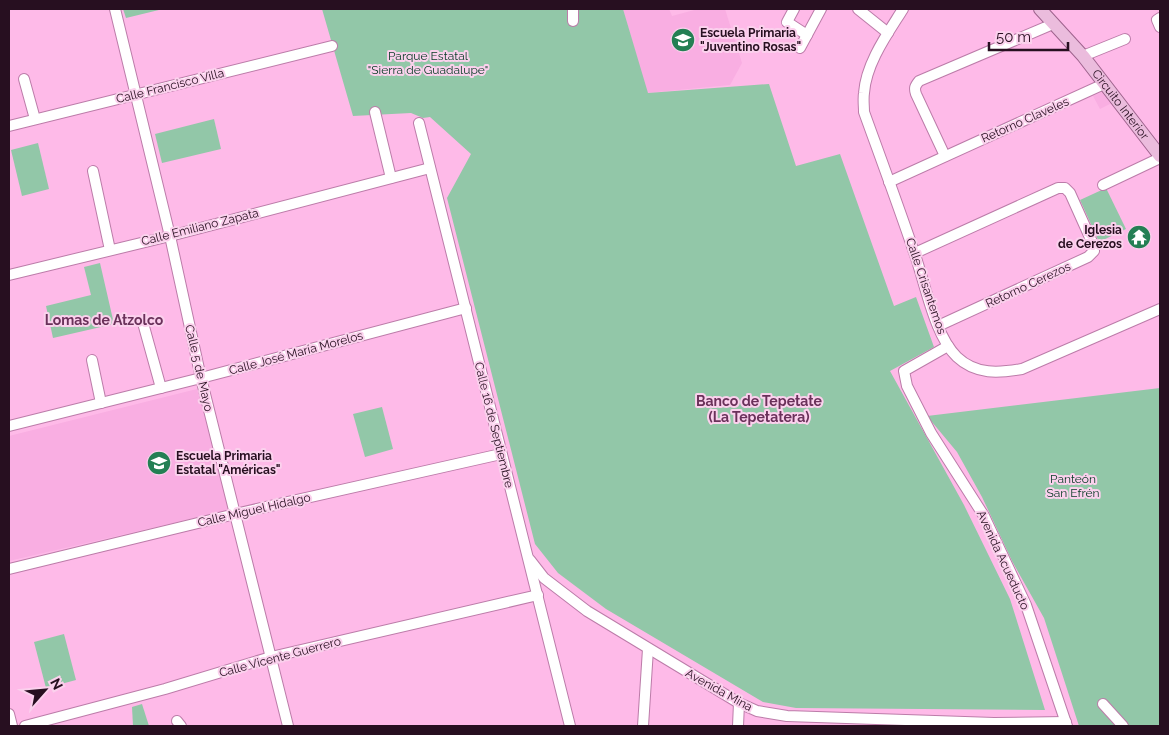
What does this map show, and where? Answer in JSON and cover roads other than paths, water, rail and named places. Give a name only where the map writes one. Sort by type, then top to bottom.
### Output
[{"type":"main road","name":"Circuito Interior","points":[[1040,9],[1083,56],[1160,157]]},
{"type":"street","name":"Calle 5 de Mayo","points":[[114,9],[170,236],[201,378],[288,726]]},
{"type":"street","points":[[573,9],[574,21]]},
{"type":"street","points":[[794,9],[787,22],[807,35]]},
{"type":"street","points":[[800,48],[821,9]]},
{"type":"street","points":[[858,9],[888,33]]},
{"type":"street","name":"Calle Crisantemos","points":[[903,9],[888,33],[869,71],[864,92],[864,112],[915,253],[938,326],[948,346],[958,357],[971,366],[990,373],[1005,372],[1022,369],[1160,309]]},
{"type":"street","points":[[1160,18],[1157,20],[1160,27]]},
{"type":"street","points":[[945,156],[916,94],[915,89],[919,81],[1053,24]]},
{"type":"street","points":[[1083,56],[1125,39]]},
{"type":"street","name":"Calle Francisco Villa","points":[[9,126],[332,46]]},
{"type":"street","points":[[24,79],[35,119]]},
{"type":"street","name":"Retorno Claveles","points":[[889,182],[1104,84]]},
{"type":"street","points":[[375,112],[391,178]]},
{"type":"street","name":"Calle 16 de Septiembre","points":[[419,123],[570,726]]},
{"type":"street","points":[[1103,185],[1160,157]]},
{"type":"street","name":"Calle Emiliano Zapata","points":[[9,275],[170,236],[430,168]]},
{"type":"street","points":[[93,171],[110,250]]},
{"type":"street","name":"Retorno Cerezos","points":[[915,253],[1058,188],[1065,188],[1070,193],[1092,242],[1094,251],[1088,257],[938,326]]},
{"type":"street","name":"Calle José María Morelos","points":[[9,426],[201,378],[466,308]]},
{"type":"street","points":[[143,323],[161,388]]},
{"type":"street","name":"Avenida Acueducto","points":[[948,346],[904,371],[907,386],[931,433],[984,516],[1026,605],[1067,724]]},
{"type":"street","points":[[92,360],[101,403]]},
{"type":"street","name":"Calle Miguel Hidalgo","points":[[9,569],[236,514],[501,454]]},
{"type":"street","name":"Avenida Mina","points":[[527,558],[544,578],[587,611],[739,703],[757,711],[822,722],[1067,724]]},
{"type":"street","name":"Calle Vicente Guerrero","points":[[25,726],[165,689],[271,658],[538,595]]},
{"type":"street","points":[[643,726],[648,649]]},
{"type":"street","points":[[738,726],[739,703]]},
{"type":"street","points":[[1103,704],[1123,726]]},
{"type":"street","points":[[9,714],[12,726]]},
{"type":"place","name":"Escuela Primaria \"Juventino Rosas\"","points":[[683,40]]},
{"type":"place","name":"Iglesia de Cerezos","points":[[1139,237]]},
{"type":"place","name":"Escuela Primaria Estatal \"Américas\"","points":[[159,463]]},
{"type":"district","name":"Lomas de Atzolco","points":[[104,320]]},
{"type":"district","name":"Banco de Tepetate (La Tepetatera)","points":[[759,410]]},
{"type":"park label","name":"Parque Estatal \"Sierra de Guadalupe\"","points":[[428,63]]},
{"type":"park label","name":"Panteón San Efrén","points":[[1073,486]]}]
